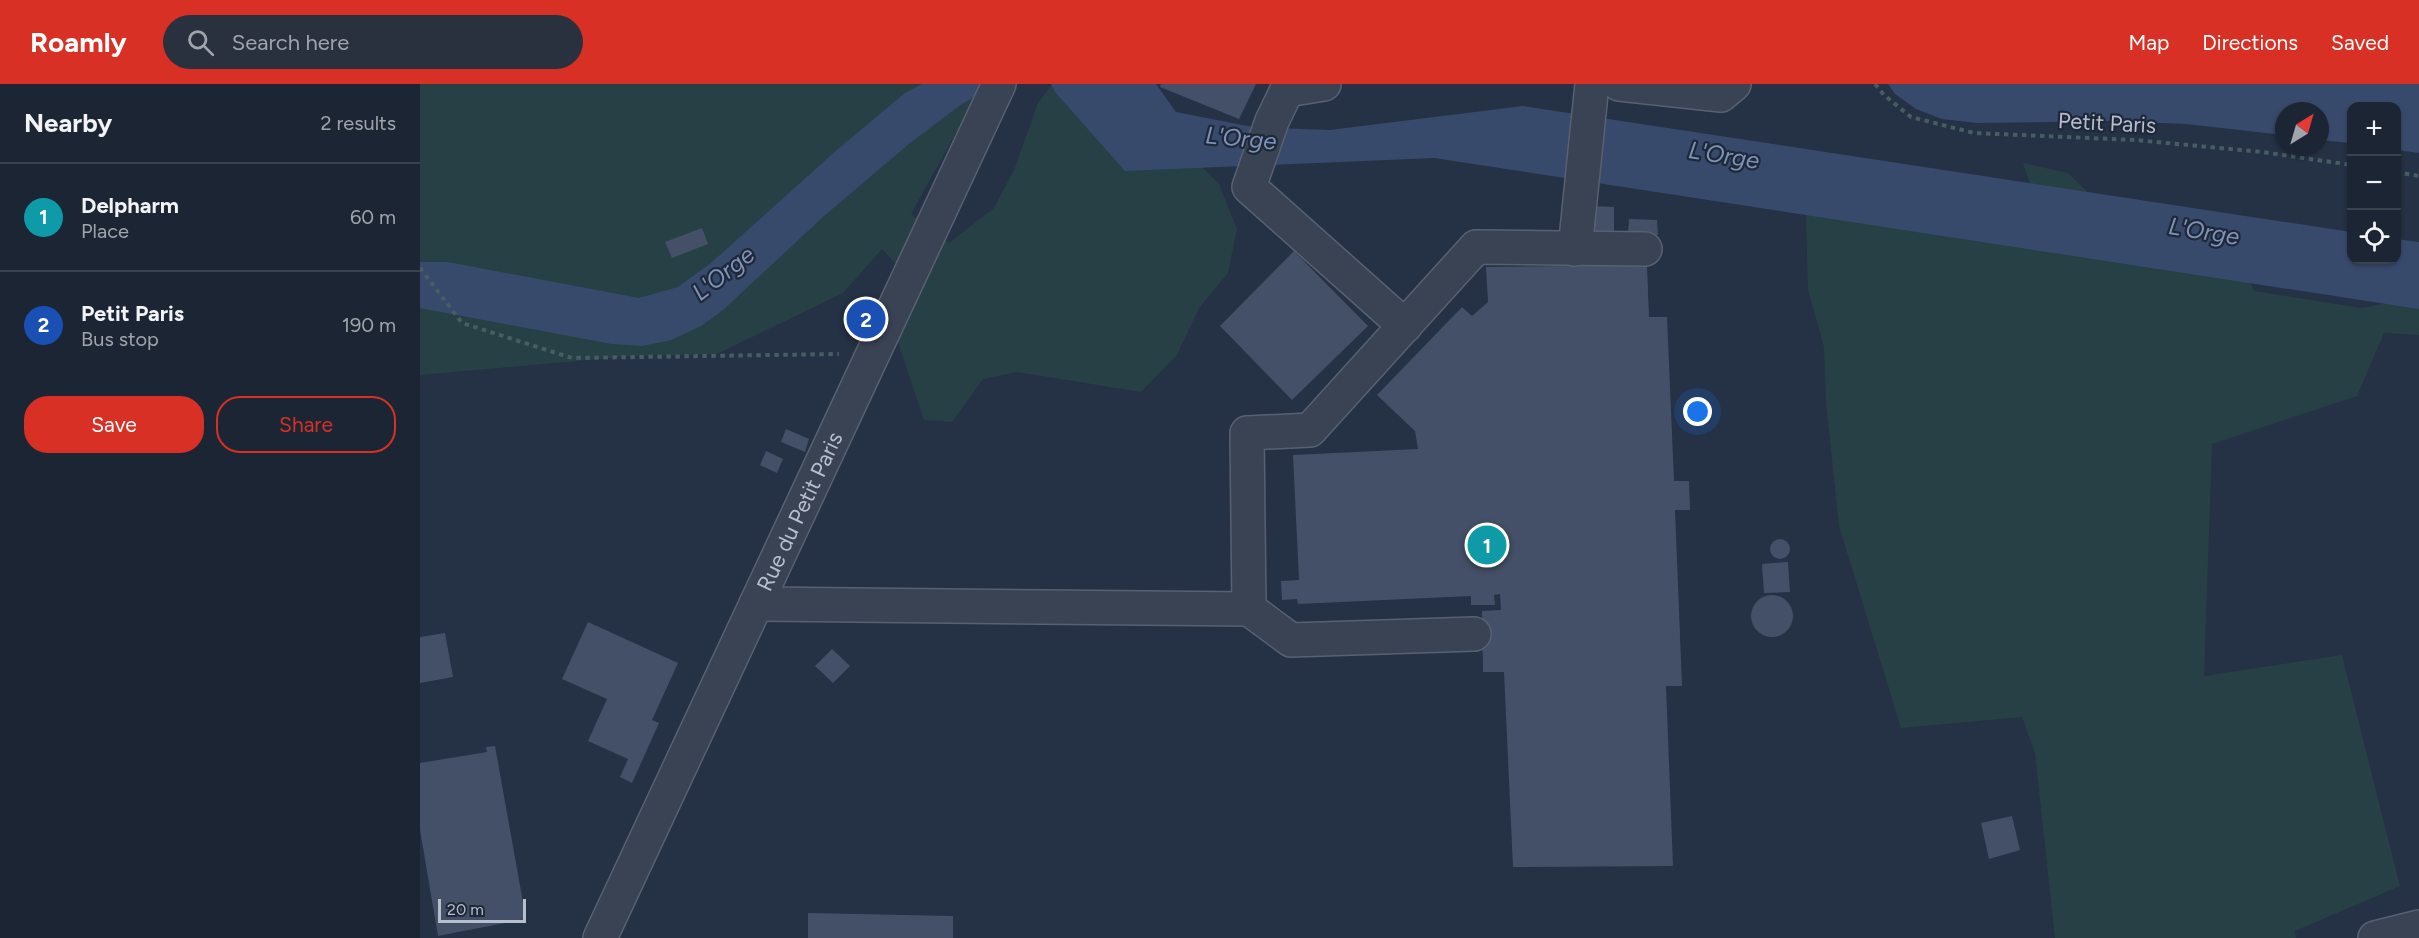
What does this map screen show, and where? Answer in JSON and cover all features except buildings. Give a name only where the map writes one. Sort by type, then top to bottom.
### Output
[{"type":"street","name":"Rue du Petit Paris","points":[[600,938],[999,84]]},
{"type":"street","points":[[1324,84],[1287,90],[1272,121],[1249,187],[1405,326]]},
{"type":"street","points":[[1619,84],[1721,95],[1734,84]]},
{"type":"street","points":[[1575,249],[1591,98]]},
{"type":"street","points":[[1249,609],[1247,433],[1310,430],[1476,247],[1646,249]]},
{"type":"street","points":[[756,604],[1249,609],[1291,640],[1474,634]]},
{"type":"street","points":[[2375,938],[2419,927]]},
{"type":"path","name":"Petit Paris","points":[[1875,84],[1884,95],[1911,117],[1974,133],[2135,140],[2262,152],[2347,164]]},
{"type":"path","points":[[2401,173],[2419,176]]},
{"type":"path","points":[[420,268],[462,323],[572,358],[847,354]]},
{"type":"green space","points":[[420,84],[983,84],[911,214],[949,243],[994,208],[1014,170],[1038,103],[1052,84],[1183,148],[1219,184],[1237,229],[1228,273],[1199,308],[1177,355],[1141,392],[1017,372],[983,379],[952,422],[924,420],[893,328],[903,272],[882,249],[843,293],[717,354],[633,356],[420,375]]},
{"type":"green space","points":[[2023,163],[2068,173],[2097,201],[2230,242],[2254,291],[2361,308],[2419,297],[2419,335],[2384,333],[2357,396],[2212,444],[2204,676],[2342,655],[2400,886],[2295,931],[2296,938],[2055,938],[2035,753],[2022,717],[1901,728],[1839,526],[1826,402],[1824,347],[1808,290],[1806,215],[1828,200],[2033,192]]},
{"type":"water","name":"L'Orge","points":[[922,84],[995,84],[959,106],[910,143],[824,216],[723,310],[701,326],[671,340],[642,346],[612,344],[420,308],[420,262],[448,262],[639,298],[678,287],[711,263],[838,149],[905,93]]},
{"type":"water","name":"L'Orge","points":[[1051,84],[1156,84],[1176,112],[1253,127],[1330,130],[1523,106],[2347,231],[2347,264],[2401,264],[2401,240],[2419,242],[2419,309],[1434,158],[1125,171],[1055,92]]},
{"type":"water","points":[[1888,84],[2419,84],[2419,153],[2401,151],[2401,102],[2347,102],[2347,143],[2329,141],[2329,102],[2275,102],[2275,134],[2186,124],[2111,121],[1977,123],[1942,119],[1916,109],[1895,94]]},
{"type":"place","name":"Petit Paris","points":[[866,319]]},
{"type":"place","name":"Delpharm","points":[[1487,545]]}]
